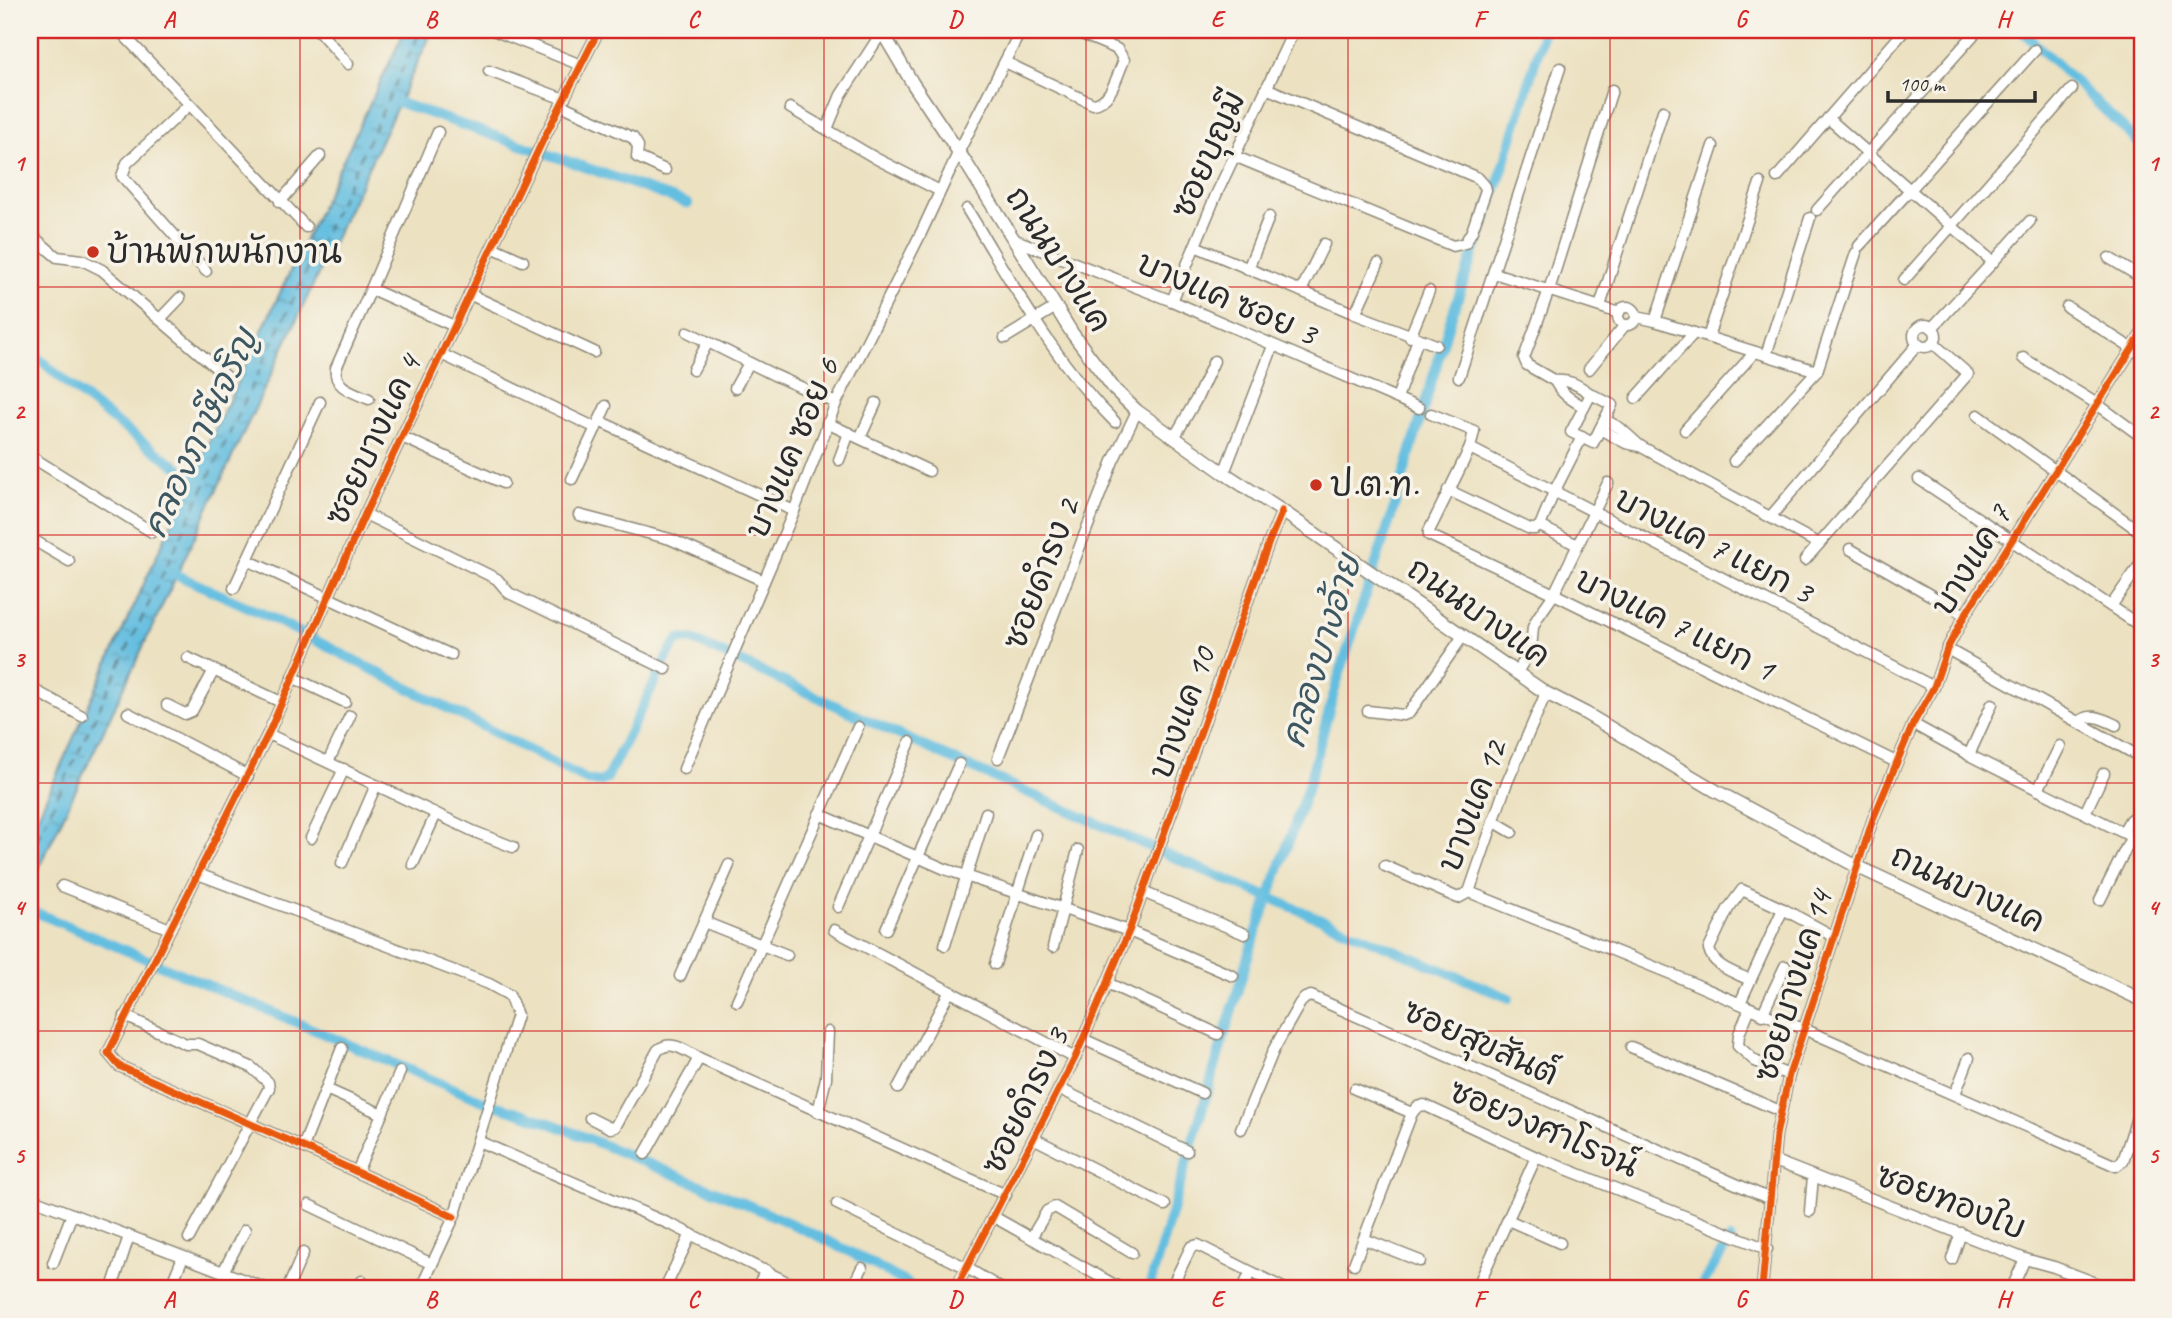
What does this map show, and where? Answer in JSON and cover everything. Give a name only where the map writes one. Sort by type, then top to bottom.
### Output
[{"type":"main road","name":"ถนนบางแค","points":[[882,31],[1056,307],[1103,375],[1137,411],[1546,693],[1585,713],[1716,791],[1856,866],[2142,1000]]},
{"type":"street","points":[[119,30],[306,227]]},
{"type":"street","points":[[318,30],[348,64]]},
{"type":"street","points":[[493,30],[581,65]]},
{"type":"street","name":"ซอยบางแค 4","points":[[251,1125],[118,1066],[108,1053],[248,776],[365,514],[544,138],[599,30]]},
{"type":"street","name":"บางแค ซอย 6","points":[[684,769],[794,511],[836,403],[1021,30]]},
{"type":"street","points":[[1005,62],[1093,104],[1100,103],[1107,99],[1124,60],[1117,49],[1098,35],[1072,30]]},
{"type":"street","name":"ซอยบุญมี","points":[[1172,301],[1234,156],[1294,30]]},
{"type":"street","points":[[1777,177],[1905,30]]},
{"type":"street","points":[[1685,430],[1760,354],[1814,214],[1978,30]]},
{"type":"street","points":[[827,129],[848,82],[882,31]]},
{"type":"street","points":[[1734,461],[1817,371],[1858,250],[2035,50]]},
{"type":"street","points":[[1459,377],[1560,68]]},
{"type":"street","points":[[489,71],[562,102],[633,138],[638,146],[637,157],[665,170]]},
{"type":"street","points":[[1234,156],[1453,246],[1465,243],[1472,231],[1486,190],[1478,178],[1266,88]]},
{"type":"street","points":[[1904,279],[2072,89]]},
{"type":"street","points":[[1584,407],[1566,396],[1555,381],[1528,365],[1524,358],[1549,290],[1612,90]]},
{"type":"street","points":[[189,105],[127,163],[122,170],[122,176],[206,271]]},
{"type":"street","points":[[790,108],[877,159],[940,191]]},
{"type":"street","points":[[1600,306],[1663,111]]},
{"type":"street","points":[[1828,118],[1993,262]]},
{"type":"street","points":[[369,399],[339,385],[335,375],[336,368],[438,132]]},
{"type":"street","points":[[1655,321],[1713,146]]},
{"type":"street","points":[[280,202],[320,156]]},
{"type":"street","points":[[1708,337],[1760,183]]},
{"type":"street","points":[[967,209],[1035,320],[1079,385],[1115,422]]},
{"type":"street","points":[[1248,269],[1269,217]]},
{"type":"street","points":[[1933,328],[2030,221]]},
{"type":"street","points":[[30,233],[57,257],[92,264],[227,377]]},
{"type":"street","name":"บางแค ซอย 3","points":[[1013,239],[1172,301],[1419,408]]},
{"type":"street","points":[[1301,291],[1324,244]]},
{"type":"street","points":[[1195,246],[1355,314],[1436,345]]},
{"type":"street","points":[[492,247],[523,261]]},
{"type":"street","points":[[2109,258],[2142,278]]},
{"type":"street","points":[[1355,314],[1378,264]]},
{"type":"street","points":[[1494,273],[1619,313]]},
{"type":"street","points":[[371,289],[454,326]]},
{"type":"street","points":[[1397,398],[1429,291]]},
{"type":"street","points":[[469,294],[594,352]]},
{"type":"street","points":[[160,319],[180,298]]},
{"type":"street","points":[[1004,338],[1056,307]]},
{"type":"street","points":[[1631,307],[1637,317],[1631,325],[1625,325],[1620,322],[1619,313],[1623,308],[1631,307]]},
{"type":"street","points":[[2067,307],[2142,355]]},
{"type":"street","points":[[1637,317],[1817,371]]},
{"type":"street","points":[[1589,369],[1625,325]]},
{"type":"street","points":[[1923,325],[1933,328],[1936,337],[1933,343],[1924,347],[1917,344],[1914,338],[1917,328],[1923,325]]},
{"type":"street","points":[[688,332],[836,403]]},
{"type":"street","points":[[1636,398],[1694,333]]},
{"type":"street","name":"บางแค 7","points":[[1856,866],[1896,762],[1934,687],[1947,649],[1965,615],[2142,333]]},
{"type":"street","points":[[693,370],[708,342]]},
{"type":"street","points":[[1805,560],[1968,374],[1933,343]]},
{"type":"street","points":[[1771,516],[1917,344]]},
{"type":"street","points":[[1224,473],[1273,346]]},
{"type":"street","points":[[441,354],[794,511]]},
{"type":"street","points":[[2023,358],[2097,404],[2142,438]]},
{"type":"street","points":[[1174,438],[1197,398],[1214,360]]},
{"type":"street","points":[[735,388],[749,363]]},
{"type":"street","points":[[1555,381],[1574,383],[1612,405],[1593,443],[1571,432],[1591,394]]},
{"type":"street","points":[[234,588],[320,402]]},
{"type":"street","points":[[839,460],[876,403]]},
{"type":"street","points":[[572,479],[606,406]]},
{"type":"street","name":"ซอยดำรง 2","points":[[998,758],[1113,461],[1137,411]]},
{"type":"street","points":[[1432,414],[1474,431],[1470,448],[1448,490],[1535,529],[1540,526],[1582,438]]},
{"type":"street","points":[[1978,415],[2142,533]]},
{"type":"street","points":[[827,423],[929,471]]},
{"type":"street","points":[[1602,425],[1626,443],[1640,446],[1819,544]]},
{"type":"street","points":[[402,437],[503,484]]},
{"type":"street","name":"บางแค 7 แยก 3","points":[[1470,448],[1934,687]]},
{"type":"street","points":[[30,456],[152,532]]},
{"type":"street","points":[[1919,479],[2142,627]]},
{"type":"street","points":[[1517,673],[1531,650],[1533,627],[1554,594],[1608,483]]},
{"type":"street","name":"บางแค 7 แยก 1","points":[[1448,490],[1429,536],[1554,594],[1896,762]]},
{"type":"street","name":"บางแค 10","points":[[1129,931],[1282,511]]},
{"type":"street","points":[[365,514],[497,579],[509,593],[666,669]]},
{"type":"street","points":[[579,515],[670,539],[764,581]]},
{"type":"street","points":[[1540,526],[1577,545]]},
{"type":"street","points":[[30,538],[69,561]]},
{"type":"street","points":[[1850,550],[1965,615]]},
{"type":"street","points":[[247,560],[451,655]]},
{"type":"street","points":[[2111,606],[2142,562]]},
{"type":"street","points":[[1368,712],[1403,715],[1409,713],[1463,636]]},
{"type":"street","points":[[1947,649],[2142,758]]},
{"type":"street","points":[[188,658],[281,702]]},
{"type":"street","points":[[167,705],[185,714],[192,711],[214,670]]},
{"type":"street","points":[[292,677],[345,702]]},
{"type":"street","points":[[30,688],[82,716]]},
{"type":"street","name":"บางแค 12","points":[[1385,866],[1458,898],[1469,892],[1506,785],[1546,693]]},
{"type":"street","points":[[1969,755],[1992,704]]},
{"type":"street","points":[[128,713],[248,776]]},
{"type":"street","points":[[328,762],[350,716]]},
{"type":"street","points":[[2078,723],[2083,718],[2092,716],[2116,725]]},
{"type":"street","points":[[1913,724],[1969,755],[2132,836]]},
{"type":"street","points":[[737,1001],[858,727]]},
{"type":"street","points":[[268,734],[436,814],[513,847]]},
{"type":"street","points":[[838,907],[910,742]]},
{"type":"street","points":[[2038,790],[2060,746]]},
{"type":"street","points":[[886,929],[959,764]]},
{"type":"street","points":[[311,838],[344,769]]},
{"type":"street","points":[[2085,813],[2104,773]]},
{"type":"street","points":[[342,863],[376,785]]},
{"type":"street","points":[[2100,900],[2132,836],[2130,820],[2142,811]]},
{"type":"street","points":[[945,945],[986,813]]},
{"type":"street","points":[[413,864],[436,814]]},
{"type":"street","points":[[819,814],[918,858],[1129,931],[1233,976]]},
{"type":"street","points":[[1493,821],[1512,832]]},
{"type":"street","points":[[995,964],[1036,835]]},
{"type":"street","points":[[1054,947],[1078,850]]},
{"type":"street","points":[[680,976],[729,865]]},
{"type":"street","name":"ซอยบางแค 14","points":[[1762,1288],[1780,1111],[1789,1074],[1856,866]]},
{"type":"street","points":[[198,874],[500,989],[509,995],[517,1015],[454,1217],[421,1288]]},
{"type":"street","points":[[62,886],[170,929]]},
{"type":"street","points":[[1750,980],[1716,962],[1709,949],[1728,909],[1742,890],[1833,936]]},
{"type":"street","points":[[1469,892],[1762,1015],[1804,1029],[2116,1166],[2123,1161],[2142,1102]]},
{"type":"street","points":[[1145,893],[1245,934]]},
{"type":"street","points":[[1783,909],[1750,980],[1738,1046],[1755,1061],[1789,1074]]},
{"type":"street","points":[[704,922],[788,955]]},
{"type":"street","points":[[834,930],[1075,1058]]},
{"type":"street","name":"ซอยดำรง 3","points":[[956,1288],[1060,1089],[1129,931]]},
{"type":"street","points":[[1762,1015],[1786,967]]},
{"type":"street","points":[[1107,983],[1218,1034]]},
{"type":"street","points":[[898,1088],[950,991]]},
{"type":"street","name":"ซอยสุขสันต์","points":[[1241,1129],[1274,1049],[1300,1003],[1311,996],[1770,1199]]},
{"type":"street","points":[[125,1016],[186,1044],[198,1044],[251,1067],[268,1082],[269,1088],[251,1125],[189,1238]]},
{"type":"street","points":[[818,1112],[826,1078],[828,1032]]},
{"type":"street","points":[[1083,1039],[1202,1093]]},
{"type":"street","points":[[590,1118],[610,1128],[615,1127],[658,1050],[665,1044],[673,1044],[1006,1195]]},
{"type":"street","points":[[1631,1047],[1780,1111]]},
{"type":"street","points":[[303,1147],[342,1048]]},
{"type":"street","points":[[645,1154],[699,1058]]},
{"type":"street","points":[[1955,1094],[1969,1058]]},
{"type":"street","points":[[357,1172],[400,1072]]},
{"type":"street","points":[[326,1089],[383,1114]]},
{"type":"street","points":[[1060,1089],[1187,1151]]},
{"type":"street","points":[[1355,1089],[1412,1113]]},
{"type":"street","name":"ซอยวงศาโรจน์","points":[[1354,1264],[1412,1113],[1417,1107],[1424,1105],[1536,1157],[1767,1250]]},
{"type":"street","points":[[251,1125],[454,1217]]},
{"type":"street","points":[[1035,1139],[1165,1205]]},
{"type":"street","points":[[478,1141],[691,1234],[799,1288]]},
{"type":"street","points":[[1477,1288],[1536,1157]]},
{"type":"street","name":"ซอยทองใบ","points":[[1775,1161],[2025,1259],[2109,1288]]},
{"type":"street","points":[[1810,1211],[1813,1176]]},
{"type":"street","points":[[30,1198],[223,1272],[234,1283],[265,1288]]},
{"type":"street","points":[[837,1204],[967,1268],[1000,1288]]},
{"type":"street","points":[[309,1205],[432,1264]]},
{"type":"street","points":[[1031,1238],[1047,1211],[1055,1207],[1132,1253]]},
{"type":"street","points":[[53,1263],[72,1214]]},
{"type":"street","points":[[994,1217],[1120,1288]]},
{"type":"street","points":[[1508,1220],[1560,1243]]},
{"type":"street","points":[[223,1272],[245,1230]]},
{"type":"street","points":[[1952,1259],[1961,1233]]},
{"type":"street","points":[[665,1288],[691,1234]]},
{"type":"street","points":[[113,1285],[129,1236]]},
{"type":"street","points":[[1364,1239],[1420,1261]]},
{"type":"street","points":[[1171,1288],[1191,1247],[1198,1245],[1283,1288]]},
{"type":"street","points":[[288,1288],[303,1253]]},
{"type":"street","points":[[170,1288],[183,1256]]},
{"type":"street","points":[[2012,1288],[2025,1259]]},
{"type":"street","points":[[852,1288],[862,1268]]},
{"type":"street","points":[[757,1288],[766,1270]]},
{"type":"street","points":[[1243,1288],[1251,1272]]},
{"type":"water","points":[[405,30],[433,30],[30,887],[30,833],[200,461]]},
{"type":"waterway","name":"คลองบางอ้าย","points":[[1149,1288],[1248,956],[1307,790],[1337,682],[1391,517],[1448,327],[1502,171],[1543,30]]},
{"type":"waterway","points":[[2021,30],[2142,146]]},
{"type":"waterway","points":[[389,99],[688,204]]},
{"type":"waterway","name":"คลองภาษีเจริญ","points":[[30,350],[92,404],[204,485]]},
{"type":"waterway","points":[[166,570],[270,617],[587,780],[600,782],[607,778],[670,651],[679,639],[693,640],[1182,861],[1509,998]]},
{"type":"waterway","points":[[30,910],[490,1104],[551,1124],[751,1206],[851,1252],[914,1288]]},
{"type":"waterway","points":[[1700,1288],[1730,1240]]},
{"type":"ferry route","points":[[30,854],[421,30]]},
{"type":"cycle path","points":[[454,1217],[119,1066],[108,1053],[268,734],[365,514],[544,138],[599,30]]},
{"type":"cycle path","points":[[1762,1288],[1776,1135],[1789,1075],[1873,819],[1913,724],[1934,687],[1947,649],[1965,615],[2142,333]]},
{"type":"cycle path","points":[[956,1288],[1075,1058],[1129,931],[1282,511]]},
{"type":"place","name":"บ้านพักพนักงาน","points":[[93,252]]},
{"type":"place","name":"ป.ต.ท.","points":[[1316,485]]}]
